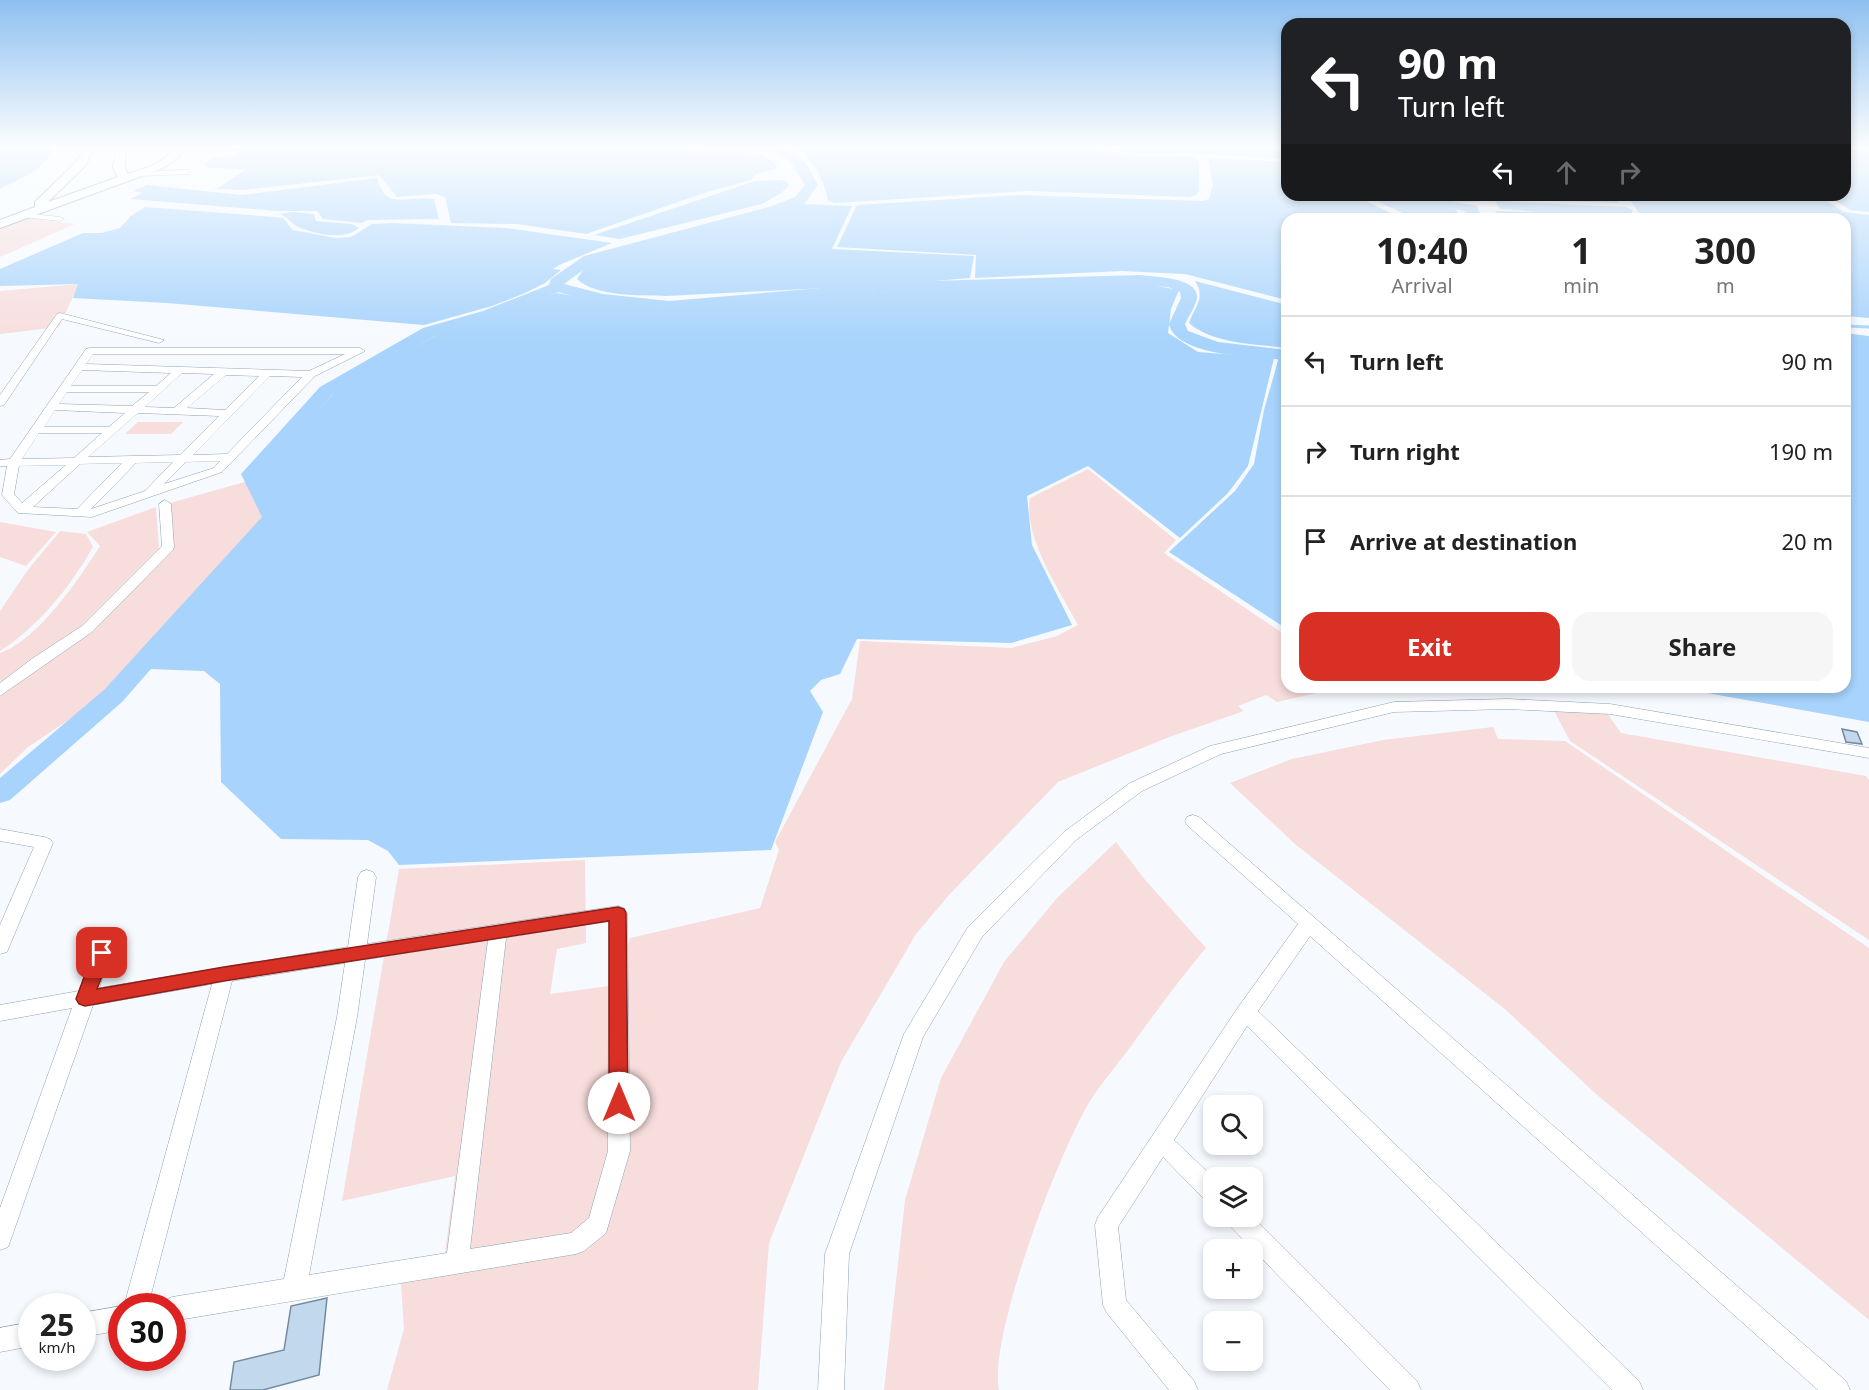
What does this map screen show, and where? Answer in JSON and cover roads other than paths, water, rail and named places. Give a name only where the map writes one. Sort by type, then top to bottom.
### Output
[{"type":"street","points":[[0,224],[27,214]]},
{"type":"street","points":[[24,215],[60,219]]},
{"type":"street","points":[[0,403],[60,316],[159,340]]},
{"type":"street","points":[[90,351],[360,351],[311,374],[218,470],[92,513],[22,510],[8,495],[14,462],[79,367],[90,351]]},
{"type":"street","points":[[79,367],[311,374]]},
{"type":"street","points":[[22,510],[180,370]]},
{"type":"street","points":[[177,411],[224,371]]},
{"type":"street","points":[[148,494],[268,372]]},
{"type":"street","points":[[64,389],[159,389]]},
{"type":"street","points":[[51,407],[228,413]]},
{"type":"street","points":[[36,430],[113,430]]},
{"type":"street","points":[[0,463],[232,457]]},
{"type":"street","points":[[80,513],[133,459]]},
{"type":"street","points":[[0,691],[38,661],[87,630],[168,547],[165,504]]},
{"type":"street","points":[[831,1390],[837,1254],[914,1034],[975,932],[1070,836],[1136,787],[1215,750],[1394,707],[1508,704],[1610,709],[1866,757]]},
{"type":"street","points":[[1193,821],[1837,1390]]},
{"type":"street","points":[[0,835],[44,843],[0,947]]},
{"type":"street","points":[[294,1290],[347,1017],[367,877]]},
{"type":"street","points":[[0,1013],[224,974],[618,913],[619,1150],[598,1225],[576,1243],[186,1307]]},
{"type":"street","points":[[1185,1390],[1115,1305],[1106,1226],[1246,1012],[1309,923]]},
{"type":"street","points":[[457,1263],[497,939]]},
{"type":"street","points":[[0,1239],[102,953]]},
{"type":"street","points":[[139,1293],[224,974]]},
{"type":"street","points":[[1246,1012],[1630,1390]]},
{"type":"street","points":[[1161,1141],[1203,1183]]},
{"type":"street","points":[[1247,1227],[1408,1390]]},
{"type":"street","points":[[0,1340],[18,1337]]},
{"type":"water","points":[[134,214],[231,214],[283,218],[293,230],[336,238],[351,237],[372,224],[392,223],[506,228],[612,243],[559,265],[553,269],[561,270],[545,283],[525,293],[492,306],[424,325],[167,303],[73,298],[78,284],[0,286],[0,269],[83,233],[102,233],[120,228]]},
{"type":"water","points":[[279,214],[314,214],[316,221],[352,224],[359,228],[345,234],[329,235],[298,227]]},
{"type":"water","points":[[319,214],[438,214],[439,219],[368,220],[361,223],[323,219]]},
{"type":"water","points":[[449,214],[644,214],[586,234],[517,224],[451,223]]},
{"type":"water","points":[[657,214],[722,214],[620,239],[594,235]]},
{"type":"water","points":[[766,214],[848,214],[832,249],[974,256],[970,278],[885,285],[666,296],[607,292],[585,285],[577,279],[586,265],[611,255]]},
{"type":"water","points":[[853,214],[1281,214],[1281,298],[1185,274],[1122,271],[975,278],[976,255],[837,247]]},
{"type":"water","points":[[1851,214],[1869,215],[1869,318],[1851,316]]},
{"type":"water","points":[[1195,281],[1281,303],[1281,347],[1222,339],[1199,330],[1189,323],[1200,297]]},
{"type":"water","points":[[1141,283],[1179,290],[1171,309],[1168,333],[1198,352],[1274,358],[1248,466],[1228,493],[1180,538],[1088,466],[1027,496],[1032,545],[1072,625],[1011,643],[857,639],[840,674],[821,680],[810,691],[823,712],[771,850],[399,865],[388,851],[368,840],[281,839],[221,782],[220,684],[204,671],[148,669],[279,520],[258,474],[336,391],[437,335],[556,293],[662,310],[903,291]]},
{"type":"water","points":[[1851,334],[1869,336],[1869,722],[1707,693],[1851,693]]},
{"type":"water","points":[[1279,357],[1281,357],[1281,625],[1169,552],[1235,491],[1254,464],[1264,410]]},
{"type":"waterway","points":[[557,287],[556,282],[589,259],[759,214]]},
{"type":"waterway","points":[[557,287],[602,299],[669,306],[893,287],[1140,280],[1170,283],[1187,289],[1189,298],[1177,324],[1181,334],[1192,340],[1218,347],[1281,354]]},
{"type":"waterway","points":[[0,793],[113,696],[273,518],[251,474],[326,391],[429,332],[489,314],[557,287]]},
{"type":"waterway","points":[[1851,326],[1869,327]]}]
